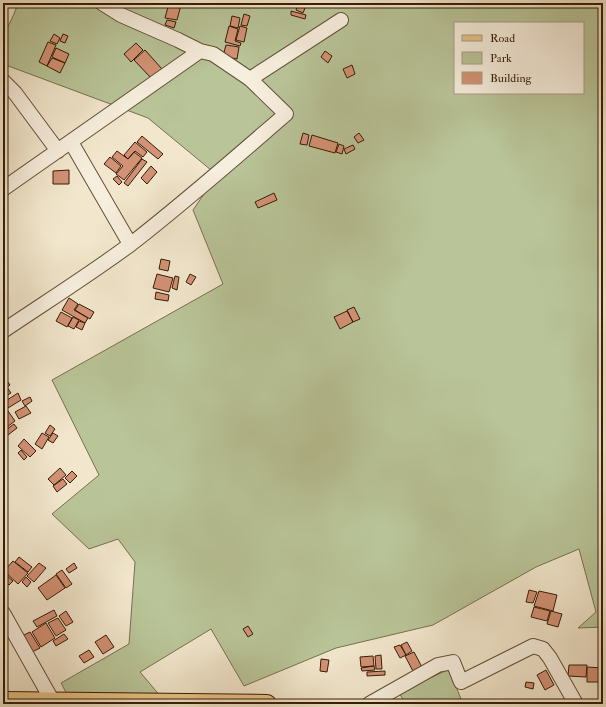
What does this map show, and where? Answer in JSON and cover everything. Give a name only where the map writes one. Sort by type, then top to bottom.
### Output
[{"type":"main road","points":[[3,701],[53,703],[267,704]]},
{"type":"street","points":[[3,331],[71,286],[130,244],[210,179],[286,114],[250,78],[213,54],[200,51],[121,15],[102,3]]},
{"type":"street","points":[[250,78],[341,20]]},
{"type":"street","points":[[3,189],[200,51]]},
{"type":"street","points":[[3,81],[15,93],[58,151]]},
{"type":"street","points":[[71,142],[130,244]]},
{"type":"street","points":[[3,613],[53,703]]},
{"type":"street","points":[[369,704],[438,665],[453,662],[461,682],[533,646],[543,649],[550,658],[576,704]]},
{"type":"green space","points":[[18,3],[603,3],[603,627],[578,628],[596,612],[579,549],[536,567],[433,625],[336,648],[244,686],[211,629],[140,672],[167,704],[72,704],[61,683],[129,644],[135,562],[118,539],[89,549],[52,514],[99,475],[52,380],[223,284],[193,210],[217,175],[148,118],[3,64],[3,37]]},
{"type":"green space","points":[[449,669],[463,704],[406,704],[399,693]]},
{"type":"building","points":[[169,3],[181,5],[177,20],[165,18]]},
{"type":"building","points":[[299,3],[307,3],[303,13],[296,10]]},
{"type":"building","points":[[291,11],[306,15],[305,19],[291,15]]},
{"type":"building","points":[[244,14],[250,16],[247,26],[241,25]]},
{"type":"building","points":[[232,16],[240,18],[238,28],[230,26]]},
{"type":"building","points":[[167,20],[176,22],[174,28],[165,25]]},
{"type":"building","points":[[229,26],[238,29],[235,41],[241,43],[240,46],[225,42]]},
{"type":"building","points":[[240,26],[247,28],[244,42],[236,40]]},
{"type":"building","points":[[54,34],[60,38],[57,44],[50,41]]},
{"type":"building","points":[[63,34],[68,36],[65,43],[60,41]]},
{"type":"building","points":[[48,42],[56,45],[47,66],[39,62]]},
{"type":"building","points":[[136,43],[143,50],[131,62],[124,54]]},
{"type":"building","points":[[226,45],[239,47],[237,59],[223,56]]},
{"type":"building","points":[[56,48],[69,54],[65,63],[52,57]]},
{"type":"building","points":[[145,50],[162,69],[151,78],[134,60]]},
{"type":"building","points":[[325,51],[332,56],[328,63],[321,57]]},
{"type":"building","points":[[52,58],[65,63],[60,73],[47,66]]},
{"type":"building","points":[[352,65],[355,74],[347,78],[343,69]]},
{"type":"building","points":[[303,133],[309,135],[307,145],[300,144]]},
{"type":"building","points":[[359,133],[364,140],[358,143],[354,137]]},
{"type":"building","points":[[312,135],[338,143],[335,153],[309,146]]},
{"type":"building","points":[[142,136],[163,154],[158,159],[137,142]]},
{"type":"building","points":[[135,142],[147,152],[143,157],[135,151],[128,159],[124,155]]},
{"type":"building","points":[[339,144],[344,146],[342,154],[336,152]]},
{"type":"building","points":[[353,145],[355,149],[346,154],[344,149]]},
{"type":"building","points":[[117,151],[128,159],[134,152],[142,158],[124,180],[116,174],[123,166],[112,157]]},
{"type":"building","points":[[110,157],[121,166],[116,173],[104,164]]},
{"type":"building","points":[[142,159],[147,162],[128,186],[124,183]]},
{"type":"building","points":[[151,166],[157,172],[147,184],[141,178]]},
{"type":"building","points":[[69,170],[69,184],[53,184],[53,171]]},
{"type":"building","points":[[117,176],[122,182],[119,185],[113,179]]},
{"type":"building","points":[[274,193],[277,200],[258,208],[255,202]]},
{"type":"building","points":[[161,259],[170,261],[168,271],[159,269]]},
{"type":"building","points":[[157,274],[173,278],[169,292],[153,288]]},
{"type":"building","points":[[190,274],[196,277],[191,285],[186,282]]},
{"type":"building","points":[[175,276],[179,277],[177,290],[172,288]]},
{"type":"building","points":[[156,292],[169,295],[168,301],[155,299]]},
{"type":"building","points":[[69,298],[78,304],[74,310],[88,318],[85,323],[62,310]]},
{"type":"building","points":[[79,304],[94,312],[90,319],[75,310]]},
{"type":"building","points":[[354,307],[360,319],[353,322],[347,310]]},
{"type":"building","points":[[347,311],[353,322],[340,329],[334,317]]},
{"type":"building","points":[[61,312],[72,318],[67,327],[56,321]]},
{"type":"building","points":[[73,317],[79,320],[74,329],[68,326]]},
{"type":"building","points":[[79,321],[85,323],[82,330],[76,327]]},
{"type":"building","points":[[5,378],[10,385],[7,387],[11,393],[4,397],[3,380]]},
{"type":"building","points":[[18,393],[21,400],[8,408],[4,402]]},
{"type":"building","points":[[30,397],[32,401],[25,406],[22,401]]},
{"type":"building","points":[[26,406],[31,413],[19,419],[15,412]]},
{"type":"building","points":[[8,411],[15,421],[3,430],[3,415]]},
{"type":"building","points":[[14,424],[17,428],[4,438],[3,432]]},
{"type":"building","points":[[50,425],[55,429],[50,436],[45,433]]},
{"type":"building","points":[[42,433],[49,437],[42,449],[35,444]]},
{"type":"building","points":[[53,433],[58,436],[53,443],[48,440]]},
{"type":"building","points":[[24,439],[36,451],[30,457],[18,446]]},
{"type":"building","points":[[21,450],[27,457],[24,460],[18,453]]},
{"type":"building","points":[[60,468],[66,475],[54,485],[48,479]]},
{"type":"building","points":[[72,471],[77,476],[70,483],[65,478]]},
{"type":"building","points":[[63,479],[67,484],[57,492],[53,486]]},
{"type":"building","points":[[19,557],[32,567],[28,572],[15,562]]},
{"type":"building","points":[[13,561],[28,573],[18,584],[4,571]]},
{"type":"building","points":[[39,563],[46,568],[34,582],[27,576]]},
{"type":"building","points":[[74,563],[77,568],[69,573],[66,569]]},
{"type":"building","points":[[62,570],[72,584],[66,588],[56,574]]},
{"type":"building","points":[[5,574],[13,581],[9,585],[3,580],[3,576]]},
{"type":"building","points":[[56,575],[65,588],[47,600],[38,588]]},
{"type":"building","points":[[26,577],[31,582],[27,587],[22,582]]},
{"type":"building","points":[[529,590],[537,592],[533,603],[526,602]]},
{"type":"building","points":[[539,591],[557,595],[553,611],[534,606]]},
{"type":"building","points":[[534,607],[550,611],[547,621],[531,617]]},
{"type":"building","points":[[54,610],[57,616],[37,627],[33,621]]},
{"type":"building","points":[[66,611],[73,622],[66,626],[59,616]]},
{"type":"building","points":[[551,611],[562,614],[558,627],[547,624]]},
{"type":"building","points":[[58,618],[66,630],[56,636],[48,623]]},
{"type":"building","points":[[46,623],[55,638],[41,647],[32,632]]},
{"type":"building","points":[[248,626],[253,634],[248,637],[243,629]]},
{"type":"building","points":[[30,632],[40,648],[32,652],[22,636]]},
{"type":"building","points":[[64,634],[68,639],[56,646],[53,641]]},
{"type":"building","points":[[106,635],[114,647],[103,654],[95,642]]},
{"type":"building","points":[[407,642],[412,651],[406,655],[401,645]]},
{"type":"building","points":[[400,645],[406,655],[400,658],[394,647]]},
{"type":"building","points":[[89,650],[94,657],[84,663],[79,656]]},
{"type":"building","points":[[414,652],[423,669],[414,673],[405,656]]},
{"type":"building","points":[[381,655],[382,669],[376,669],[375,656]]},
{"type":"building","points":[[373,656],[374,666],[361,667],[360,657]]},
{"type":"building","points":[[321,659],[329,660],[327,672],[320,671]]},
{"type":"building","points":[[569,665],[587,665],[586,677],[568,676]]},
{"type":"building","points":[[374,666],[375,670],[362,671],[361,668]]},
{"type":"building","points":[[587,667],[603,668],[603,682],[587,682]]},
{"type":"building","points":[[546,670],[554,685],[545,690],[537,675]]},
{"type":"building","points":[[385,671],[385,675],[367,676],[367,672]]},
{"type":"building","points":[[526,682],[534,683],[533,689],[525,687]]}]
